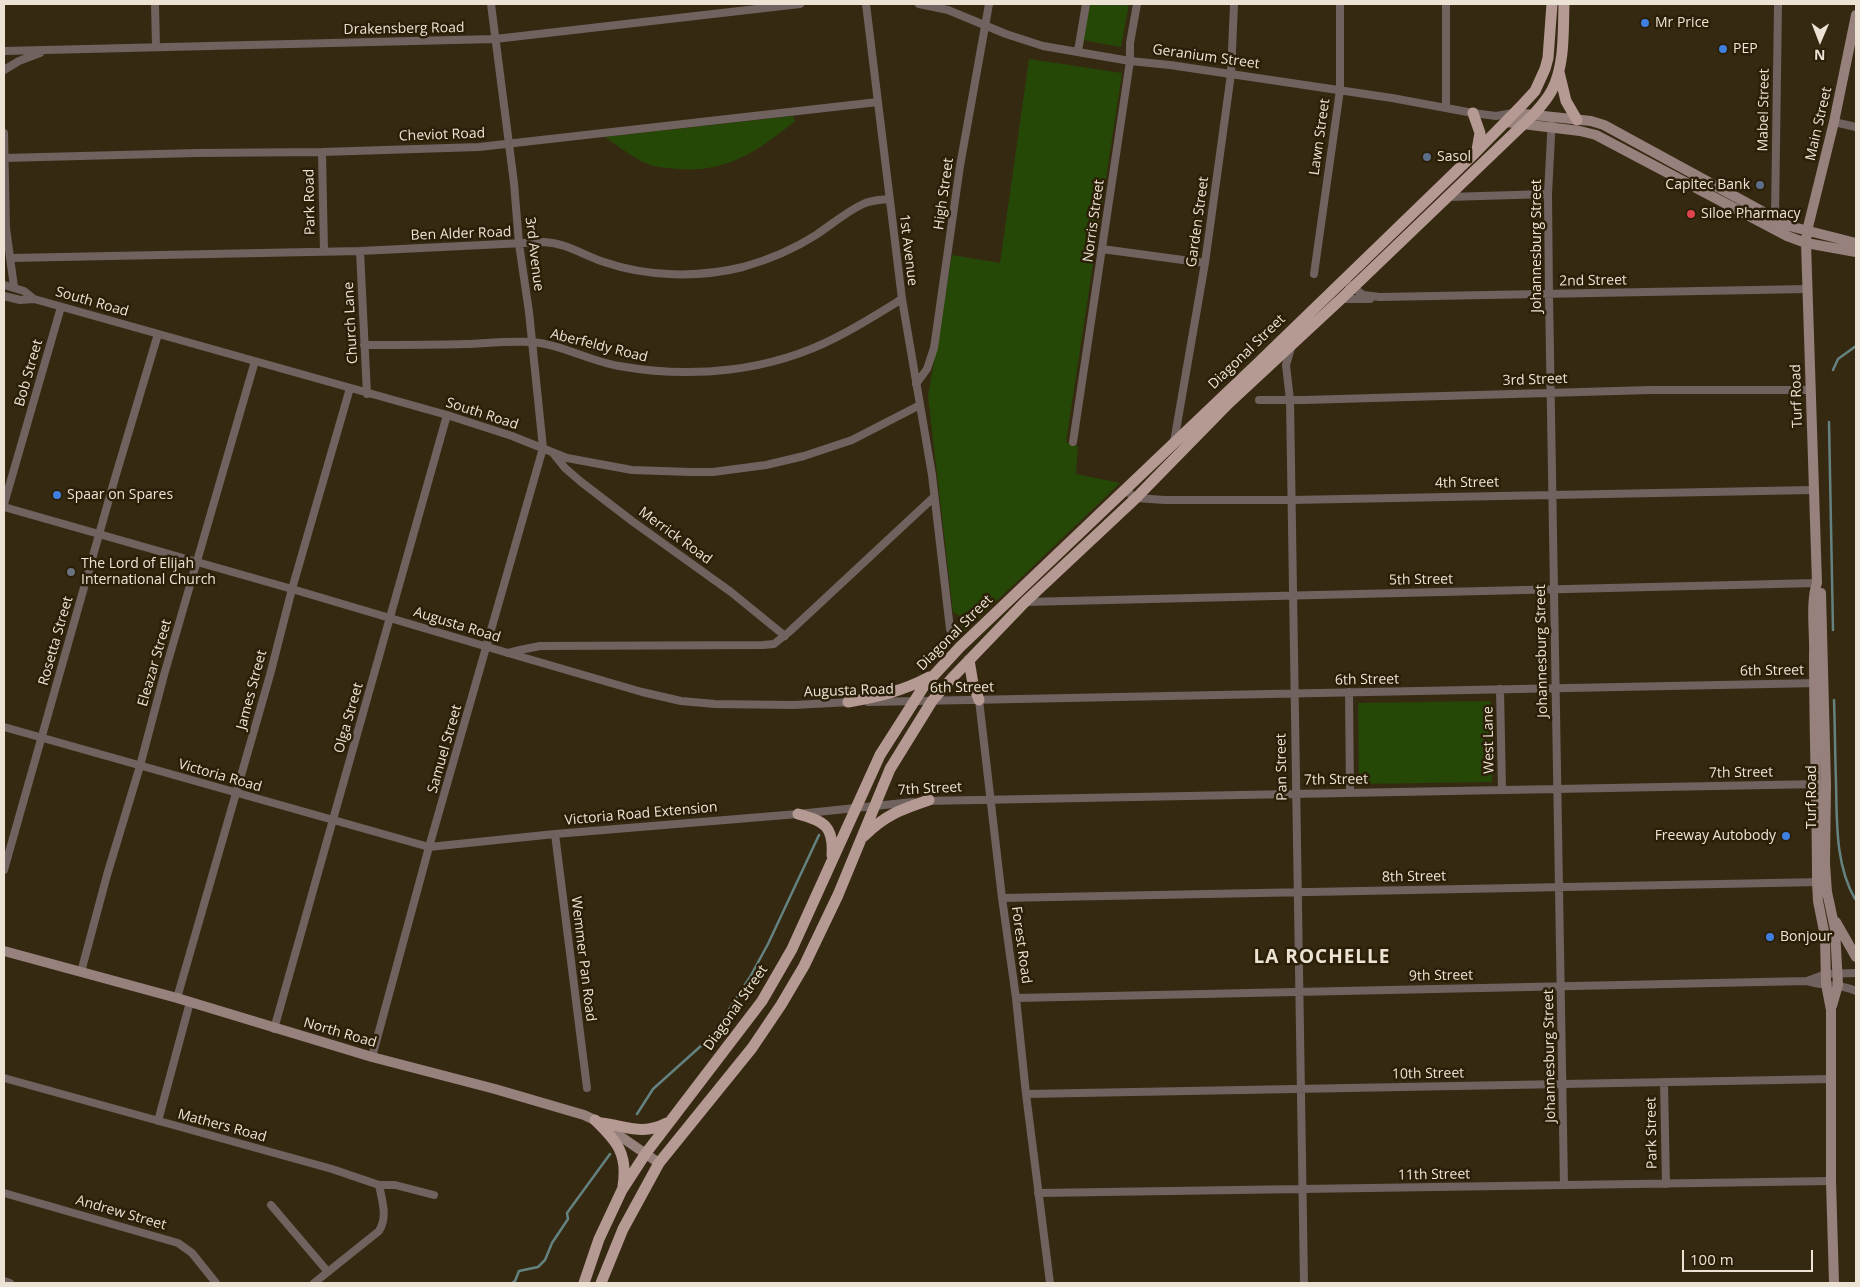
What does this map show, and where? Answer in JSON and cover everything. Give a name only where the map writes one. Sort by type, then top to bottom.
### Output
[{"type":"main road","name":"Diagonal Street","points":[[584,1283],[602,1231],[622,1190],[646,1153],[762,1001],[792,949],[880,755],[912,702],[934,674],[960,647],[1475,153],[1501,119],[1515,113],[1535,91],[1545,69],[1548,58],[1552,4]]},
{"type":"main road","points":[[1564,4],[1559,71],[1566,102],[1577,120]]},
{"type":"main road","name":"Main Street","points":[[1806,238],[1834,122],[1856,15]]},
{"type":"main road","name":"Diagonal Street","points":[[601,1283],[623,1228],[659,1163],[752,1048],[785,998],[814,946],[838,895],[890,769],[932,702],[969,660],[1025,602],[1136,498],[1229,403],[1353,288],[1533,115],[1550,93],[1559,71]]},
{"type":"main road","points":[[1473,113],[1480,134],[1479,145],[1475,153]]},
{"type":"main road","name":"Geranium Street","points":[[1515,113],[1533,115],[1604,138],[1787,236],[1806,238]]},
{"type":"main road","name":"Geranium Street","points":[[1501,119],[1523,125],[1577,120],[1591,121],[1617,132],[1775,217],[1806,238]]},
{"type":"main road","points":[[1806,238],[1856,243]]},
{"type":"main road","points":[[1806,238],[1856,252]]},
{"type":"main road","name":"Turf Road","points":[[1806,238],[1817,583],[1815,588],[1818,613],[1822,882],[1818,901],[1825,936],[1826,979],[1831,1010],[1831,1181],[1834,1283]]},
{"type":"main road","points":[[969,660],[973,684],[979,700]]},
{"type":"main road","points":[[848,702],[889,694],[911,686],[934,674]]},
{"type":"main road","points":[[860,841],[875,825],[891,814],[929,800]]},
{"type":"main road","points":[[798,814],[814,818],[823,822],[826,826],[832,839],[831,862]]},
{"type":"main road","name":"Turf Road","points":[[1822,882],[1834,919],[1838,973],[1838,985],[1831,1010]]},
{"type":"main road","points":[[1834,919],[1856,957]]},
{"type":"main road","name":"North Road","points":[[4,951],[177,998],[372,1057],[563,1108],[598,1122],[659,1163]]},
{"type":"main road","points":[[598,1122],[642,1131],[658,1128],[670,1122]]},
{"type":"main road","points":[[598,1122],[620,1149],[624,1164],[622,1190]]},
{"type":"street","points":[[155,4],[156,47]]},
{"type":"street","name":"3rd Avenue","points":[[491,4],[514,183],[519,244],[543,448]]},
{"type":"street","name":"Drakensberg Road","points":[[5,50],[495,39],[800,4]]},
{"type":"street","name":"1st Avenue","points":[[866,4],[902,299],[934,497],[950,629]]},
{"type":"street","name":"Geranium Street","points":[[919,4],[948,10],[1035,44],[1130,61],[1232,74],[1446,107],[1501,119]]},
{"type":"street","name":"High Street","points":[[916,384],[927,369],[934,348],[960,166],[989,4]]},
{"type":"street","points":[[1078,51],[1086,4]]},
{"type":"street","name":"Norris Street","points":[[1073,442],[1137,4]]},
{"type":"street","name":"Garden Street","points":[[1174,443],[1205,263],[1232,74],[1234,4]]},
{"type":"street","name":"Lawn Street","points":[[1314,274],[1340,90],[1340,4]]},
{"type":"street","points":[[1446,4],[1446,107]]},
{"type":"street","name":"Mabel Street","points":[[1775,217],[1778,4]]},
{"type":"street","points":[[4,70],[5,50]]},
{"type":"street","points":[[4,70],[19,61],[49,50]]},
{"type":"street","name":"Cheviot Road","points":[[4,158],[322,152],[508,145],[878,102]]},
{"type":"street","name":"Johannesburg Street","points":[[1552,122],[1548,194],[1550,392],[1564,1185]]},
{"type":"street","points":[[1834,122],[1856,127]]},
{"type":"street","points":[[4,133],[6,246],[11,258],[14,287]]},
{"type":"street","name":"Park Road","points":[[322,152],[324,251]]},
{"type":"street","points":[[1448,197],[1548,194]]},
{"type":"street","name":"Ben Alder Road","points":[[11,258],[360,251],[555,242],[604,262],[630,269],[683,275],[742,267],[779,255],[814,236],[862,204],[889,199]]},
{"type":"street","points":[[1102,249],[1205,263]]},
{"type":"street","name":"Church Lane","points":[[360,251],[367,394]]},
{"type":"street","name":"2nd Street","points":[[1343,280],[1363,295],[1380,297]]},
{"type":"street","name":"South Road","points":[[4,285],[24,291],[34,299]]},
{"type":"street","name":"2nd Street","points":[[1341,299],[1807,289]]},
{"type":"street","name":"South Road","points":[[4,296],[20,300],[34,299],[61,306],[367,394],[447,415],[553,453],[606,466],[651,472],[713,472],[804,456],[852,440],[920,405]]},
{"type":"street","name":"Aberfeldy Road","points":[[364,345],[532,342],[562,349],[600,362],[651,372],[732,370],[764,365],[807,350],[844,334],[902,299]]},
{"type":"street","name":"Bob Street","points":[[4,505],[61,306]]},
{"type":"street","name":"Rosetta Street","points":[[4,870],[158,334]]},
{"type":"street","name":"Pan Street","points":[[1291,346],[1286,365],[1290,400],[1301,1189],[1304,1283]]},
{"type":"street","name":"Eleazar Street","points":[[81,972],[107,875],[255,362]]},
{"type":"street","name":"James Street","points":[[177,998],[350,388]]},
{"type":"street","name":"3rd Street","points":[[1259,400],[1651,390],[1811,390]]},
{"type":"street","name":"Olga Street","points":[[274,1028],[447,415]]},
{"type":"street","name":"Samuel Street","points":[[372,1057],[429,847],[543,448]]},
{"type":"street","name":"Merrick Road","points":[[553,453],[558,461],[580,480],[724,587],[785,636]]},
{"type":"street","points":[[1125,490],[1136,498]]},
{"type":"street","name":"4th Street","points":[[1136,498],[1149,500],[1291,500],[1552,493],[1813,490]]},
{"type":"street","points":[[508,654],[540,646],[774,644],[785,636],[934,497]]},
{"type":"street","name":"Augusta Road","points":[[4,505],[197,563],[487,646],[508,654],[681,701],[715,704],[793,705],[848,702],[912,702]]},
{"type":"street","name":"5th Street","points":[[1025,602],[1817,583]]},
{"type":"street","name":"6th Street","points":[[912,702],[1818,683]]},
{"type":"street","name":"West Lane","points":[[1500,690],[1502,790]]},
{"type":"street","points":[[1348,692],[1350,792]]},
{"type":"street","name":"Forest Road","points":[[979,700],[1050,1283]]},
{"type":"street","name":"Victoria Road","points":[[4,727],[429,847]]},
{"type":"street","name":"7th Street","points":[[856,807],[929,800],[1821,784]]},
{"type":"street","name":"Victoria Road Extension","points":[[429,847],[684,822],[798,814],[856,807]]},
{"type":"street","name":"Wemmer Pan Road","points":[[555,834],[587,1088]]},
{"type":"street","name":"8th Street","points":[[1002,898],[1822,882]]},
{"type":"street","points":[[1826,979],[1838,973],[1856,973]]},
{"type":"street","points":[[1826,979],[1856,991]]},
{"type":"street","name":"9th Street","points":[[1016,998],[1807,981],[1826,979]]},
{"type":"street","points":[[158,1121],[190,1002]]},
{"type":"street","name":"Mathers Road","points":[[4,1078],[332,1169],[379,1185],[395,1185],[434,1195]]},
{"type":"street","name":"10th Street","points":[[1026,1094],[1832,1079]]},
{"type":"street","name":"Park Street","points":[[1664,1082],[1666,1184]]},
{"type":"street","name":"11th Street","points":[[1038,1194],[1831,1181]]},
{"type":"street","points":[[314,1283],[372,1238],[383,1225],[384,1216],[379,1185]]},
{"type":"street","name":"Andrew Street","points":[[4,1193],[178,1242],[192,1253],[216,1283]]},
{"type":"street","points":[[271,1205],[328,1272]]},
{"type":"street","points":[[4,1281],[10,1283]]},
{"type":"green space","points":[[1089,4],[1129,4],[1121,47],[1083,40]]},
{"type":"green space","points":[[1029,59],[1122,73],[1066,442],[1078,446],[1076,474],[1120,483],[962,634],[961,617],[953,612],[928,396],[952,255],[1000,263]]},
{"type":"green space","points":[[793,116],[795,121],[768,142],[741,158],[712,167],[696,169],[678,169],[650,165],[605,137]]},
{"type":"green space","points":[[1491,701],[1492,782],[1359,784],[1358,703]]},
{"type":"waterway","points":[[1833,370],[1838,359],[1856,346]]},
{"type":"waterway","points":[[1829,422],[1833,630]]},
{"type":"waterway","points":[[1834,700],[1838,842],[1848,886],[1855,899]]},
{"type":"waterway","points":[[637,1114],[653,1089],[712,1036],[750,977],[768,944],[819,835]]},
{"type":"waterway","points":[[512,1283],[515,1281],[519,1271],[538,1267],[545,1260],[552,1243],[568,1219],[567,1213],[610,1154]]},
{"type":"place","name":"Mr Price","points":[[1645,23]]},
{"type":"place","name":"PEP","points":[[1723,49]]},
{"type":"place","name":"Sasol","points":[[1427,157]]},
{"type":"place","name":"Capitec Bank","points":[[1760,185]]},
{"type":"place","name":"Siloe Pharmacy","points":[[1691,214]]},
{"type":"place","name":"Spaar on Spares","points":[[57,495]]},
{"type":"place","name":"The Lord of Elijah International Church","points":[[71,572]]},
{"type":"place","name":"Freeway Autobody","points":[[1786,836]]},
{"type":"place","name":"Bonjour","points":[[1770,937]]},
{"type":"district","name":"LA ROCHELLE","points":[[1322,958]]}]
